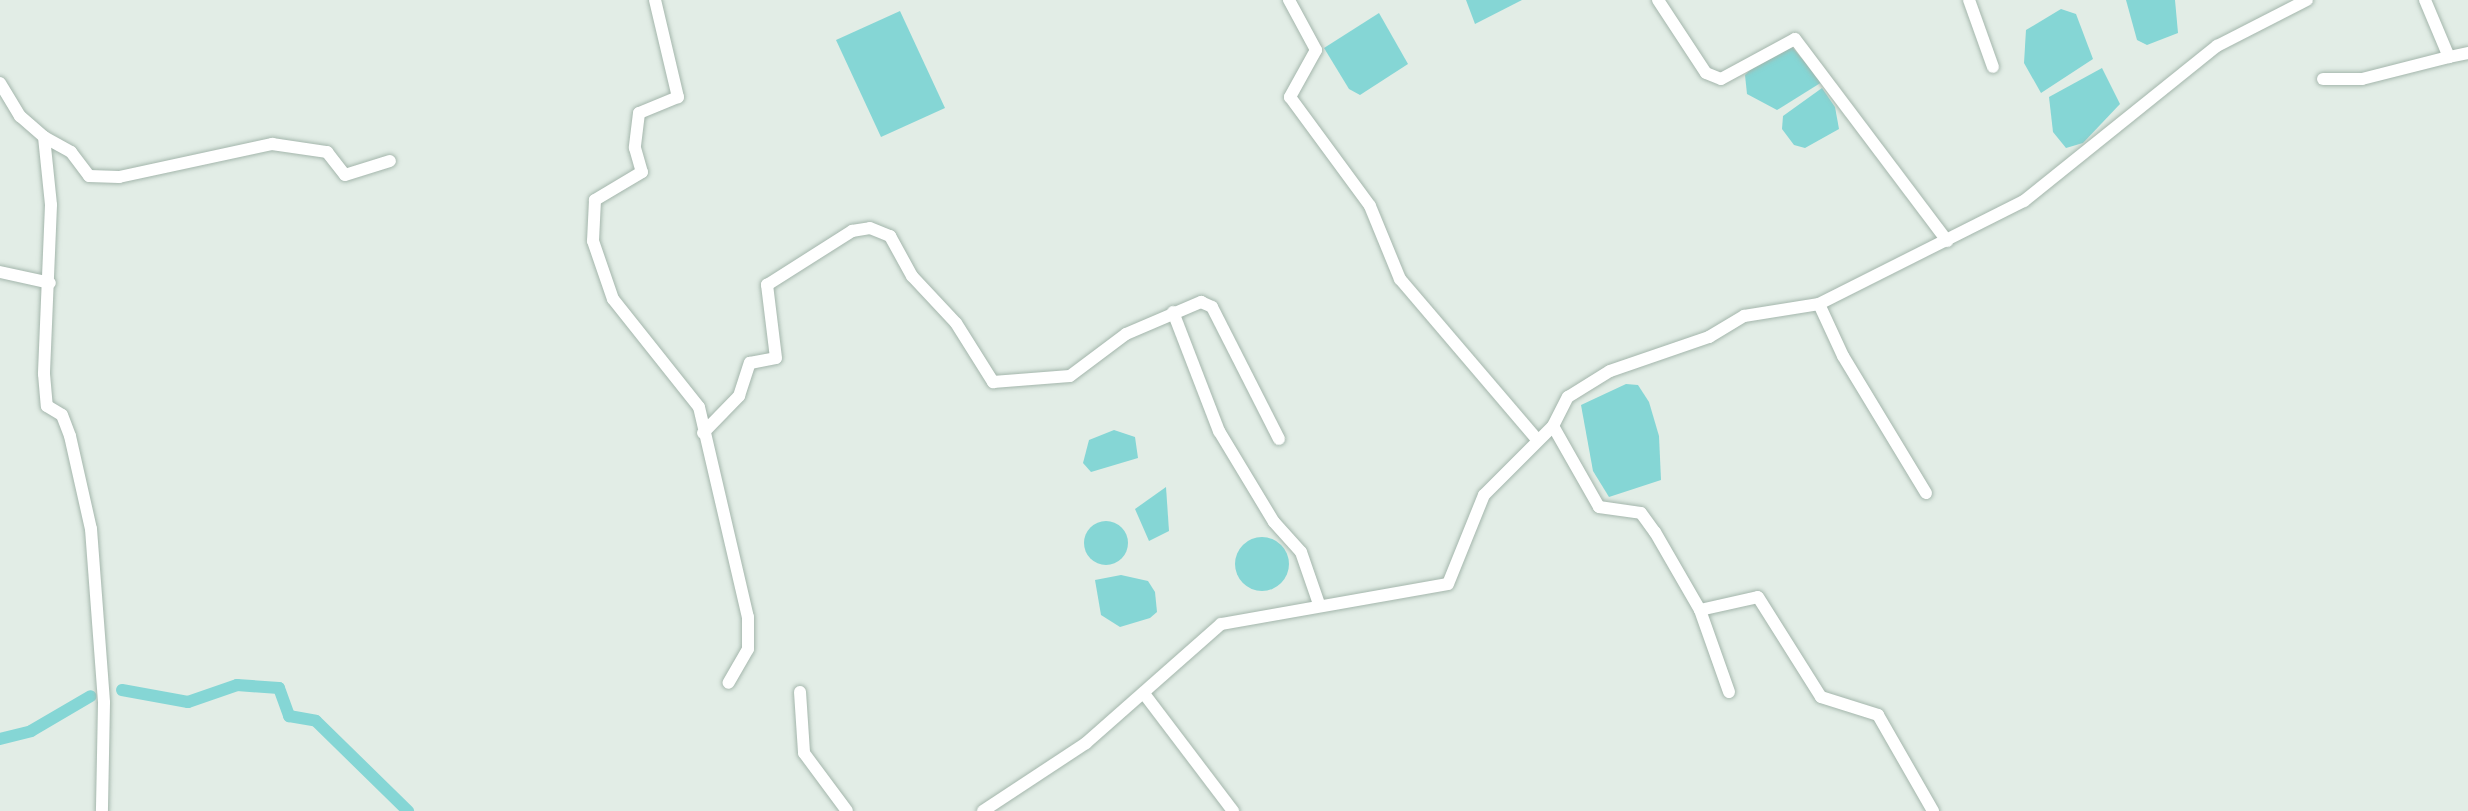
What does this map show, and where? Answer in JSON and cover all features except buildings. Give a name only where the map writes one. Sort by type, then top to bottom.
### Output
[{"type":"street","points":[[655,0],[678,97],[639,113],[635,148],[642,172],[595,200],[593,241],[612,299],[699,407],[703,433],[725,499],[748,617],[748,649],[728,683]]},
{"type":"street","points":[[1289,0],[1316,50],[1290,97],[1370,205],[1400,279],[1536,438]]},
{"type":"street","points":[[1658,0],[1706,73],[1721,79],[1795,38],[1947,241]]},
{"type":"street","points":[[1969,0],[1993,67]]},
{"type":"street","points":[[983,811],[999,806],[1145,695],[1202,634],[1221,624],[1319,604],[1448,584],[1484,495],[1536,438],[1553,426],[1568,397],[1611,371],[1709,337],[1744,316],[1819,304],[1947,241],[2053,181],[2129,111],[2236,33],[2307,0]]},
{"type":"street","points":[[2426,0],[2449,57]]},
{"type":"street","points":[[2323,79],[2362,79],[2468,54]]},
{"type":"street","points":[[0,83],[20,116],[44,137],[71,152],[89,176],[119,177],[272,144],[327,152],[345,175],[390,161]]},
{"type":"street","points":[[44,137],[50,283],[47,406],[62,415],[70,436],[99,601],[102,811]]},
{"type":"street","points":[[703,433],[739,396],[750,363],[776,358],[766,285],[860,229],[890,236],[912,276],[956,323],[993,382],[1070,376],[1126,334],[1201,302],[1212,307],[1279,439]]},
{"type":"street","points":[[0,272],[50,283]]},
{"type":"street","points":[[1819,304],[1843,356],[1926,493]]},
{"type":"street","points":[[1173,312],[1215,422],[1273,522],[1301,552],[1319,604]]},
{"type":"street","points":[[1553,426],[1599,507],[1642,513],[1700,610],[1730,692]]},
{"type":"street","points":[[1700,610],[1758,597],[1821,697],[1878,715],[1933,811]]},
{"type":"street","points":[[800,692],[804,752],[847,811]]},
{"type":"street","points":[[1145,695],[1233,811]]},
{"type":"water","points":[[1466,0],[1522,0],[1475,24]]},
{"type":"water","points":[[2126,0],[2175,0],[2178,33],[2147,45],[2137,40]]},
{"type":"water","points":[[2061,9],[2076,14],[2093,59],[2041,93],[2024,63],[2026,30]]},
{"type":"water","points":[[900,11],[945,108],[881,137],[836,40]]},
{"type":"water","points":[[1379,13],[1408,64],[1360,95],[1349,89],[1324,48]]},
{"type":"water","points":[[1792,47],[1822,82],[1777,110],[1747,94],[1745,75],[1766,55]]},
{"type":"water","points":[[2102,68],[2120,104],[2083,143],[2066,148],[2053,132],[2049,97]]},
{"type":"water","points":[[1822,88],[1835,107],[1839,129],[1805,148],[1794,145],[1782,129],[1783,116]]},
{"type":"water","points":[[1626,384],[1638,385],[1649,402],[1659,436],[1661,480],[1609,497],[1593,471],[1581,405]]},
{"type":"water","points":[[1114,430],[1135,437],[1138,458],[1091,472],[1083,463],[1089,440]]},
{"type":"water","points":[[1166,487],[1169,531],[1149,541],[1135,509]]},
{"type":"water","points":[[1106,521],[1121,528],[1128,543],[1121,558],[1106,565],[1091,558],[1084,543],[1091,528]]},
{"type":"water","points":[[1262,537],[1281,545],[1289,564],[1281,583],[1262,591],[1243,583],[1235,564],[1243,545]]},
{"type":"water","points":[[1121,575],[1148,581],[1155,592],[1157,612],[1150,618],[1120,627],[1101,615],[1095,580]]},
{"type":"waterway","points":[[122,690],[188,702],[237,685],[279,688],[289,716],[316,721],[408,811]]},
{"type":"waterway","points":[[0,739],[31,731],[91,696]]}]
